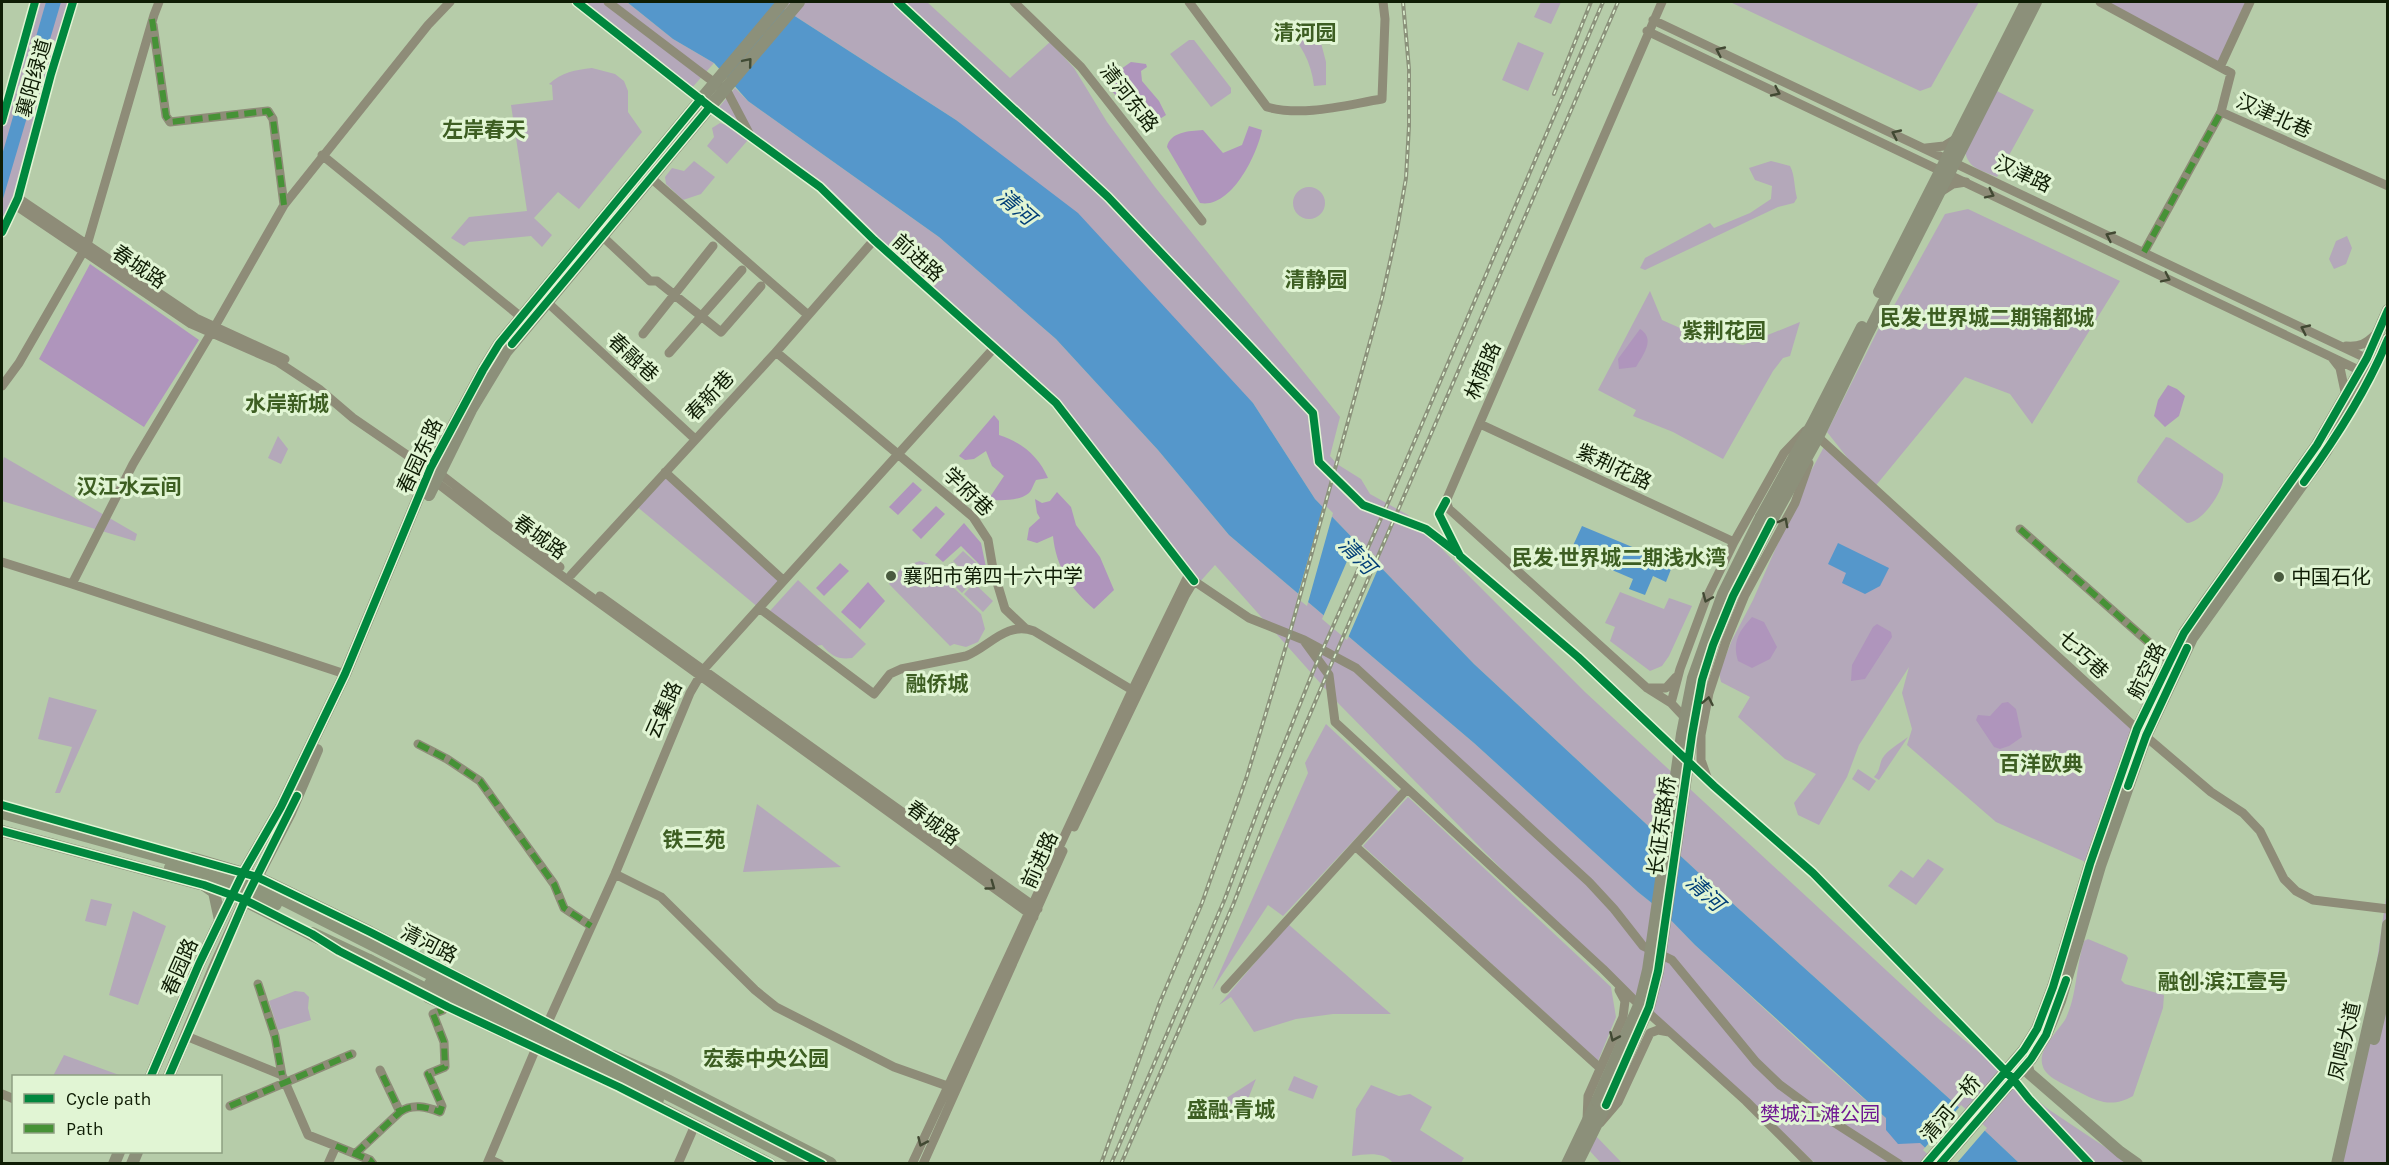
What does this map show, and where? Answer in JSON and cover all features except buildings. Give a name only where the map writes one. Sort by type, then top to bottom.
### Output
[{"type":"highway","points":[[2,812],[198,866],[258,886],[807,1164]]},
{"type":"highway","points":[[2,822],[195,875],[268,900],[786,1164]]},
{"type":"highway","points":[[310,932],[520,1038],[546,1048],[600,1075],[630,1085]]},
{"type":"highway","points":[[612,1058],[704,1100],[830,1164]]},
{"type":"main road","points":[[706,103],[783,2]]},
{"type":"main road","points":[[706,103],[798,2]]},
{"type":"main road","points":[[1766,519],[1818,436],[2026,2]]},
{"type":"main road","points":[[1960,142],[2036,2]]},
{"type":"main road","name":"春园东路","points":[[243,873],[260,857],[290,813],[433,474],[490,375],[506,352],[651,178],[706,103]]},
{"type":"main road","name":"春园东路","points":[[256,877],[260,857],[281,807],[345,674],[433,474],[483,370],[520,317],[706,103]]},
{"type":"main road","points":[[1766,519],[1813,423],[1936,190]]},
{"type":"main road","name":"航空路","points":[[2141,733],[2192,638],[2326,451],[2372,361],[2383,334],[2388,310]]},
{"type":"main road","name":"航空路","points":[[2009,1077],[2026,1064],[2060,1001],[2141,733],[2169,661],[2184,633],[2317,445],[2346,396],[2366,373]]},
{"type":"main road","name":"长征东路桥","points":[[1587,1131],[1649,1007],[1658,971],[1702,680],[1713,645],[1766,519]]},
{"type":"main road","name":"清河路","points":[[2,805],[256,877],[822,1164]]},
{"type":"main road","points":[[2,831],[204,885],[245,900],[310,932],[339,951],[448,1007],[536,1047],[770,1164]]},
{"type":"main road","points":[[221,866],[241,865],[260,857],[269,879],[280,889]]},
{"type":"main road","name":"春园路","points":[[152,1075],[199,964],[243,873]]},
{"type":"main road","name":"春园路","points":[[170,1075],[256,877]]},
{"type":"main road","points":[[204,885],[214,892],[220,920]]},
{"type":"main road","points":[[227,941],[243,918],[252,912],[261,912],[310,932]]},
{"type":"main road","name":"凤鸣大道","points":[[2337,1164],[2385,952],[2388,925]]},
{"type":"main road","name":"凤鸣大道","points":[[2346,1164],[2388,978]]},
{"type":"main road","name":"航空路","points":[[2009,1077],[2024,1050],[2039,1037]]},
{"type":"main road","points":[[2026,1064],[2029,1073],[2137,1164]]},
{"type":"main road","points":[[2009,1077],[2026,1077],[2127,1164]]},
{"type":"main road","name":"清河一桥","points":[[1926,1164],[2009,1077]]},
{"type":"main road","name":"清河一桥","points":[[1940,1164],[2009,1077]]},
{"type":"main road","points":[[1567,1164],[1587,1131]]},
{"type":"main road","points":[[1577,1164],[1587,1131]]},
{"type":"street","name":"襄阳绿道","points":[[2,121],[34,2]]},
{"type":"street","name":"襄阳绿道","points":[[2,232],[17,201],[73,2]]},
{"type":"street","points":[[2,386],[20,363],[85,248],[152,19],[159,2]]},
{"type":"street","points":[[72,584],[133,464],[213,331],[284,205],[428,25],[450,2]]},
{"type":"street","name":"前进路","points":[[577,2],[706,103],[820,187],[874,240],[1056,404],[1191,579],[1132,690],[1033,911],[951,1087],[912,1164]]},
{"type":"street","points":[[608,2],[728,93],[752,138]]},
{"type":"street","points":[[898,2],[1108,197],[1313,413],[1319,462],[1363,505],[1426,529],[1578,657],[1714,786],[1813,873],[2090,1164]]},
{"type":"street","points":[[1190,2],[1267,107],[1281,111],[1323,108],[1382,99],[1386,19],[1383,2]]},
{"type":"street","name":"林荫路","points":[[1446,501],[1647,31],[1662,2]]},
{"type":"street","points":[[2100,2],[2220,67],[2250,2]]},
{"type":"street","name":"清河东路","points":[[1014,3],[1081,67],[1202,221]]},
{"type":"street","points":[[152,19],[166,116],[170,123],[268,111],[273,119],[284,205]]},
{"type":"street","name":"汉津路","points":[[1653,20],[2372,361]]},
{"type":"street","name":"汉津路","points":[[1647,31],[2366,373]]},
{"type":"street","name":"汉津北巷","points":[[2220,67],[2231,73],[2221,112],[2388,186]]},
{"type":"street","points":[[2144,252],[2221,112]]},
{"type":"street","points":[[1926,148],[1960,142],[1963,158],[1970,169]]},
{"type":"street","points":[[322,155],[520,317]]},
{"type":"street","points":[[1922,161],[1931,172],[1936,190],[1966,182]]},
{"type":"street","points":[[651,178],[808,315]]},
{"type":"street","name":"春城路","points":[[17,201],[213,331],[281,357],[433,474],[702,673],[1033,911]]},
{"type":"street","points":[[602,236],[650,280],[657,281],[721,332],[761,286]]},
{"type":"street","name":"春新巷","points":[[571,575],[776,352],[874,240]]},
{"type":"street","points":[[643,334],[713,246]]},
{"type":"street","points":[[669,353],[742,270]]},
{"type":"street","name":"春融巷","points":[[547,302],[695,440]]},
{"type":"street","points":[[2340,345],[2357,347],[2383,334]]},
{"type":"street","name":"云集路","points":[[488,1161],[536,1047],[615,874],[690,693],[702,673],[783,580],[900,455],[994,348]]},
{"type":"street","name":"学府巷","points":[[776,352],[973,517],[988,540],[993,569],[1005,609],[1025,628],[1034,631],[1132,690]]},
{"type":"street","points":[[2332,357],[2340,368],[2346,396]]},
{"type":"street","points":[[1671,703],[1680,669],[1706,599],[1734,542],[1784,453],[1813,423]]},
{"type":"street","name":"紫荆花路","points":[[1480,424],[1734,542]]},
{"type":"street","points":[[1714,786],[1707,777],[1701,760],[1701,735],[1709,693],[1726,641],[1745,595],[1795,503],[1818,436]]},
{"type":"street","name":"七巧巷","points":[[1818,436],[1872,489],[1931,539],[2141,733],[2211,792],[2242,813],[2260,831],[2284,879],[2296,891],[2313,900],[2388,909]]},
{"type":"street","points":[[665,472],[783,580]]},
{"type":"street","name":"春城路","points":[[433,474],[702,673]]},
{"type":"street","points":[[1446,501],[1439,514],[1460,556]]},
{"type":"street","points":[[1446,501],[1449,509],[1647,688],[1671,703],[1701,735]]},
{"type":"street","points":[[2020,529],[2169,661]]},
{"type":"street","points":[[2,562],[345,674]]},
{"type":"street","points":[[1177,562],[1181,572],[1182,594],[1203,588]]},
{"type":"street","points":[[1191,579],[1249,618],[1304,640],[1356,668],[1589,882],[1643,946],[1672,960],[1756,1062],[1780,1085],[1899,1164]]},
{"type":"street","name":"前进路","points":[[1033,911],[1064,850],[1182,594]]},
{"type":"street","points":[[759,608],[874,694],[890,674],[901,669],[966,656],[975,652],[993,637],[1025,628]]},
{"type":"street","points":[[1304,640],[1329,675],[1335,722],[1746,1101],[1809,1164]]},
{"type":"street","points":[[1647,688],[1666,688],[1673,683],[1680,669]]},
{"type":"street","points":[[418,744],[447,759],[480,781],[554,884],[564,908],[591,926]]},
{"type":"street","points":[[1225,989],[1407,789]]},
{"type":"street","points":[[1355,846],[1600,1068]]},
{"type":"street","points":[[615,874],[661,897],[755,990],[776,1007],[894,1067],[951,1087]]},
{"type":"street","points":[[1616,982],[1625,1001],[1623,1017]]},
{"type":"street","points":[[258,984],[275,1036],[283,1079],[308,1135],[370,1160],[373,1164]]},
{"type":"street","points":[[1587,1131],[1587,1096],[1632,998]]},
{"type":"street","points":[[355,1154],[405,1109],[429,1107],[440,1112],[442,1106],[428,1074],[445,1067],[444,1042],[433,1014],[443,1010]]},
{"type":"street","points":[[1587,1131],[1611,1113],[1618,1102],[1657,1020]]},
{"type":"street","points":[[1650,1033],[1658,1030],[1672,1032]]},
{"type":"street","points":[[186,1036],[283,1079]]},
{"type":"street","points":[[230,1106],[283,1079],[352,1054]]},
{"type":"street","points":[[380,1070],[400,1112]]},
{"type":"street","name":"前进路","points":[[923,1164],[951,1087]]},
{"type":"street","points":[[678,1164],[695,1125]]},
{"type":"street","points":[[328,1164],[336,1146]]},
{"type":"street","points":[[1881,1151],[1887,1164]]},
{"type":"street","points":[[488,1161],[500,1164]]},
{"type":"green space","points":[[35,2],[73,2],[18,198],[2,232],[2,121]]},
{"type":"green space","points":[[577,2],[627,2],[673,39],[714,63],[690,90]]},
{"type":"green space","points":[[773,2],[927,2],[1010,78],[1050,42],[1074,68],[1107,122],[1155,187],[1340,417],[1330,456],[1337,464],[1361,479],[1370,494],[1408,515],[1585,692],[1940,1020],[2048,1109],[2129,1163],[2019,1163],[1700,874],[1474,664],[1315,499],[1253,403],[956,120]]},
{"type":"green space","points":[[1541,2],[1561,2],[1551,24],[1534,17]]},
{"type":"green space","points":[[1730,2],[1979,2],[1931,87],[1920,91]]},
{"type":"green space","points":[[2102,2],[2248,2],[2220,64]]},
{"type":"green space","points":[[1315,20],[1326,62],[1326,85],[1314,86],[1304,54],[1284,27]]},
{"type":"green space","points":[[1189,40],[1194,40],[1231,88],[1231,93],[1211,107],[1170,54]]},
{"type":"green space","points":[[1518,42],[1544,53],[1528,91],[1502,80]]},
{"type":"green space","points":[[592,68],[615,74],[624,81],[628,91],[628,112],[642,132],[579,209],[558,192],[534,218],[552,235],[542,247],[531,236],[469,242],[464,246],[451,238],[469,217],[527,211],[511,105],[553,100],[552,85],[549,84],[569,72]]},
{"type":"green space","name":"樊城江滩公园","points":[[735,88],[748,101],[939,237],[1056,339],[1158,450],[1229,535],[1474,743],[1663,912],[1695,945],[1822,1062],[1942,1163],[1815,1163],[1535,903],[1338,703],[1215,565],[1198,584],[1056,403],[820,187],[716,111]]},
{"type":"green space","points":[[1995,90],[2034,110],[1997,177],[1971,164],[1965,147]]},
{"type":"green space","points":[[720,123],[732,127],[748,140],[727,164],[707,146],[714,137],[712,128]]},
{"type":"green space","points":[[694,161],[715,177],[701,194],[683,200],[666,184],[665,177],[672,168],[684,171]]},
{"type":"green space","points":[[1771,161],[1790,166],[1797,198],[1794,203],[1778,207],[1645,270],[1640,268],[1645,258],[1710,223],[1714,228],[1750,213],[1771,199],[1772,186],[1755,180],[1749,168]]},
{"type":"green space","points":[[1309,187],[1320,192],[1325,203],[1320,214],[1309,219],[1298,214],[1293,203],[1298,192]]},
{"type":"green space","points":[[1968,209],[2120,281],[2032,424],[2010,394],[1965,377],[1873,489],[2137,729],[2090,864],[1996,822],[1907,745],[1912,729],[1902,693],[1909,667],[1859,745],[1847,777],[1819,825],[1798,815],[1794,803],[1816,774],[1785,759],[1738,717],[1750,697],[1721,682],[1719,673],[1804,484],[1825,445],[1869,485],[1827,432],[1881,324],[1895,304],[1945,214]]},
{"type":"green space","points":[[2347,236],[2352,248],[2346,264],[2334,269],[2329,259],[2336,241]]},
{"type":"green space","points":[[1650,291],[1662,320],[1689,332],[1743,345],[1800,322],[1790,356],[1783,358],[1773,371],[1723,459],[1673,432],[1633,416],[1636,410],[1598,390]]},
{"type":"green space","points":[[278,436],[288,449],[281,464],[268,458]]},
{"type":"green space","points":[[2166,437],[2223,474],[2221,488],[2212,504],[2193,522],[2187,523],[2137,482],[2138,477]]},
{"type":"green space","points":[[4,457],[137,534],[135,541],[2,501]]},
{"type":"green space","points":[[665,472],[783,580],[759,608],[635,505]]},
{"type":"green space","points":[[963,551],[984,570],[973,581],[953,561]]},
{"type":"green space","points":[[920,561],[929,564],[981,614],[985,629],[978,642],[966,647],[954,644],[950,646],[889,584],[902,567]]},
{"type":"green space","points":[[952,562],[972,582],[962,593],[942,573]]},
{"type":"green space","points":[[798,580],[866,644],[852,658],[839,658],[822,645],[814,646],[769,612]]},
{"type":"green space","points":[[974,583],[993,601],[983,612],[964,594]]},
{"type":"green space","points":[[1620,592],[1664,609],[1669,598],[1692,606],[1662,666],[1650,671],[1610,641],[1615,627],[1605,623]]},
{"type":"green space","points":[[49,697],[97,710],[60,793],[55,793],[72,747],[38,739]]},
{"type":"green space","points":[[1326,724],[1399,792],[1283,916],[1268,905],[1212,990],[1308,773],[1305,763]]},
{"type":"green space","points":[[1908,737],[1879,780],[1874,777],[1884,756]]},
{"type":"green space","points":[[1858,769],[1876,781],[1869,791],[1852,779]]},
{"type":"green space","points":[[1408,797],[1611,987],[1616,1017],[1598,1061],[1363,846]]},
{"type":"green space","points":[[757,804],[841,867],[743,872]]},
{"type":"green space","points":[[1928,859],[1944,869],[1916,905],[1888,886],[1901,870],[1913,878]]},
{"type":"green space","points":[[2387,890],[2387,1163],[2336,1164],[2360,1081]]},
{"type":"green space","points":[[91,899],[112,904],[106,926],[85,921]]},
{"type":"green space","points":[[133,911],[166,926],[138,1005],[109,995]]},
{"type":"green space","points":[[1288,924],[1391,1014],[1333,1014],[1296,1019],[1254,1032],[1231,997],[1219,1005]]},
{"type":"green space","points":[[2088,939],[2126,955],[2128,958],[2121,980],[2125,984],[2164,995],[2163,1008],[2133,1096],[2120,1102],[2094,1099],[2060,1082],[2049,1075],[2043,1067],[2045,1047],[2070,1009],[2081,951],[2084,941]]},
{"type":"green space","points":[[295,991],[304,992],[309,997],[308,1008],[311,1020],[278,1030],[269,1001]]},
{"type":"green space","points":[[64,1055],[119,1075],[54,1075]]},
{"type":"green space","points":[[1294,1076],[1318,1086],[1313,1099],[1288,1090]]},
{"type":"green space","points":[[1256,1079],[1240,1119],[1214,1106]]},
{"type":"green space","points":[[1371,1085],[1399,1096],[1410,1094],[1432,1107],[1420,1130],[1464,1158],[1461,1163],[1393,1163],[1380,1155],[1352,1156],[1356,1109]]},
{"type":"green space","points":[[1595,1135],[1622,1163],[1601,1163],[1588,1149]]},
{"type":"shaded area","points":[[1131,62],[1146,64],[1147,67],[1141,71],[1142,81],[1159,101],[1166,115],[1152,124],[1141,123],[1110,89],[1109,83],[1121,69]]},
{"type":"shaded area","points":[[1249,126],[1262,130],[1255,153],[1241,178],[1222,198],[1211,203],[1200,203],[1167,147],[1169,142],[1181,133],[1203,130],[1223,153],[1242,145]]},
{"type":"shaded area","points":[[90,264],[199,340],[144,427],[39,359]]},
{"type":"shaded area","points":[[1640,329],[1647,337],[1645,352],[1636,367],[1619,369],[1618,359]]},
{"type":"shaded area","points":[[2168,385],[2185,396],[2179,416],[2165,427],[2154,416],[2158,400]]},
{"type":"shaded area","points":[[994,415],[999,421],[999,435],[1029,451],[1040,463],[1048,478],[1036,480],[1029,493],[1020,498],[988,500],[1004,476],[992,466],[986,451],[974,459],[965,460],[959,456]]},
{"type":"shaded area","points":[[913,482],[922,490],[898,515],[889,507]]},
{"type":"shaded area","points":[[1057,492],[1071,507],[1076,525],[1100,557],[1114,590],[1094,609],[1078,594],[1066,577],[1057,558],[1053,536],[1037,543],[1027,540],[1029,528],[1040,518],[1035,499],[1042,503],[1050,501]]},
{"type":"shaded area","points":[[936,506],[945,514],[921,539],[912,530]]},
{"type":"shaded area","points":[[964,523],[981,543],[987,572],[961,546],[943,562],[935,555]]},
{"type":"shaded area","points":[[840,563],[849,571],[824,596],[816,588]]},
{"type":"shaded area","points":[[868,582],[885,601],[860,629],[841,612]]},
{"type":"shaded area","points":[[1752,617],[1764,622],[1777,647],[1770,659],[1752,668],[1738,661],[1736,642],[1743,627]]},
{"type":"shaded area","points":[[1877,624],[1891,632],[1892,637],[1865,679],[1851,681],[1852,665],[1873,627]]},
{"type":"shaded area","points":[[2008,702],[2016,709],[2022,737],[2000,749],[1994,747],[1976,720],[1978,715],[1990,716],[2002,703]]},
{"type":"water","points":[[46,2],[61,2],[2,202],[2,155]]},
{"type":"water","name":"清河","points":[[627,2],[773,2],[956,120],[1078,213],[1253,403],[1315,499],[1474,664],[1700,874],[2019,1163],[1942,1163],[1920,1143],[1898,1144],[1886,1130],[1886,1118],[1695,945],[1663,912],[1474,743],[1229,535],[1158,450],[1056,339],[939,237],[748,101],[714,63],[673,39]]},
{"type":"water","points":[[1582,526],[1673,564],[1666,582],[1653,576],[1645,595],[1629,589],[1633,579],[1570,552]]},
{"type":"water","points":[[1838,543],[1889,568],[1880,586],[1865,594],[1842,583],[1846,573],[1828,564]]},
{"type":"pier","points":[[1324,504],[1333,513],[1307,606],[1297,598]]},
{"type":"pier","points":[[1357,538],[1381,562],[1347,640],[1322,619]]},
{"type":"pier","points":[[1961,1105],[1987,1128],[1956,1164],[1938,1164],[1923,1150]]},
{"type":"railway","points":[[1101,1164],[1160,1002],[1202,903],[1247,776],[1289,636],[1382,298],[1406,178],[1409,69],[1403,2]]},
{"type":"railway","points":[[1554,94],[1591,2]]},
{"type":"railway","points":[[1111,1164],[1224,901],[1314,669],[1391,496],[1603,2]]},
{"type":"railway","points":[[1121,1164],[1233,905],[1272,804],[1327,674],[1618,2]]},
{"type":"marked path","points":[[152,19],[166,116],[170,122],[268,111],[273,119],[284,205]]},
{"type":"marked path","points":[[2144,252],[2221,112]]},
{"type":"marked path","points":[[2020,529],[2170,661]]},
{"type":"marked path","points":[[418,744],[447,759],[480,781],[554,884],[564,908],[591,926]]},
{"type":"marked path","points":[[258,984],[275,1036],[282,1075]]},
{"type":"marked path","points":[[400,1112],[415,1107],[425,1107],[440,1112],[442,1106],[428,1074],[445,1067],[444,1042],[433,1014],[443,1010]]},
{"type":"marked path","points":[[230,1106],[352,1054]]},
{"type":"marked path","points":[[355,1154],[400,1112],[380,1070]]},
{"type":"marked path","points":[[336,1146],[370,1160],[373,1164]]},
{"type":"cycle path","points":[[2,121],[35,2]]},
{"type":"cycle path","points":[[2,232],[18,198],[73,2]]},
{"type":"cycle path","points":[[577,2],[710,107],[820,187],[874,240],[1056,403],[1194,581]]},
{"type":"cycle path","points":[[898,2],[1108,197],[1313,413],[1319,462],[1363,505],[1426,529],[1456,552]]},
{"type":"cycle path","points":[[151,1075],[199,964],[243,873],[281,807],[345,674],[431,467],[483,370],[499,344],[701,99]]},
{"type":"cycle path","points":[[512,344],[710,107]]},
{"type":"cycle path","points":[[1926,1164],[2024,1050],[2037,1029],[2053,987],[2090,864],[2137,729],[2170,661],[2184,633],[2317,445],[2367,358],[2388,310]]},
{"type":"cycle path","points":[[2304,482],[2350,413],[2371,377],[2388,339]]},
{"type":"cycle path","points":[[1446,501],[1439,514],[1460,556],[1578,657],[1714,786],[1813,873],[2013,1079],[2090,1164]]},
{"type":"cycle path","points":[[1606,1105],[1649,1007],[1658,971],[1702,680],[1733,596],[1771,522]]},
{"type":"cycle path","points":[[2128,786],[2146,736],[2187,648]]},
{"type":"cycle path","points":[[169,1075],[245,900],[297,796]]},
{"type":"cycle path","points":[[2,805],[257,877],[370,932],[822,1164]]},
{"type":"cycle path","points":[[2,831],[204,885],[245,900],[448,1007],[619,1087],[770,1164]]},
{"type":"cycle path","points":[[1940,1164],[2031,1059],[2046,1035],[2066,980]]},
{"type":"place","name":"襄阳市第四十六中学","points":[[891,576]]},
{"type":"place","name":"中国石化","points":[[2279,577]]},
{"type":"district","name":"清河园","points":[[1305,33]]},
{"type":"district","name":"左岸春天","points":[[484,130]]},
{"type":"district","name":"清静园","points":[[1316,280]]},
{"type":"district","name":"民发·世界城二期锦都城","points":[[1987,318]]},
{"type":"district","name":"紫荆花园","points":[[1724,331]]},
{"type":"district","name":"水岸新城","points":[[287,404]]},
{"type":"district","name":"汉江水云间","points":[[129,487]]},
{"type":"district","name":"民发·世界城二期浅水湾","points":[[1619,558]]},
{"type":"district","name":"融侨城","points":[[937,684]]},
{"type":"district","name":"百洋欧典","points":[[2041,764]]},
{"type":"district","name":"铁三苑","points":[[694,840]]},
{"type":"district","name":"融创·滨江壹号","points":[[2223,982]]},
{"type":"district","name":"宏泰中央公园","points":[[766,1059]]},
{"type":"district","name":"盛融·青城","points":[[1231,1110]]}]
